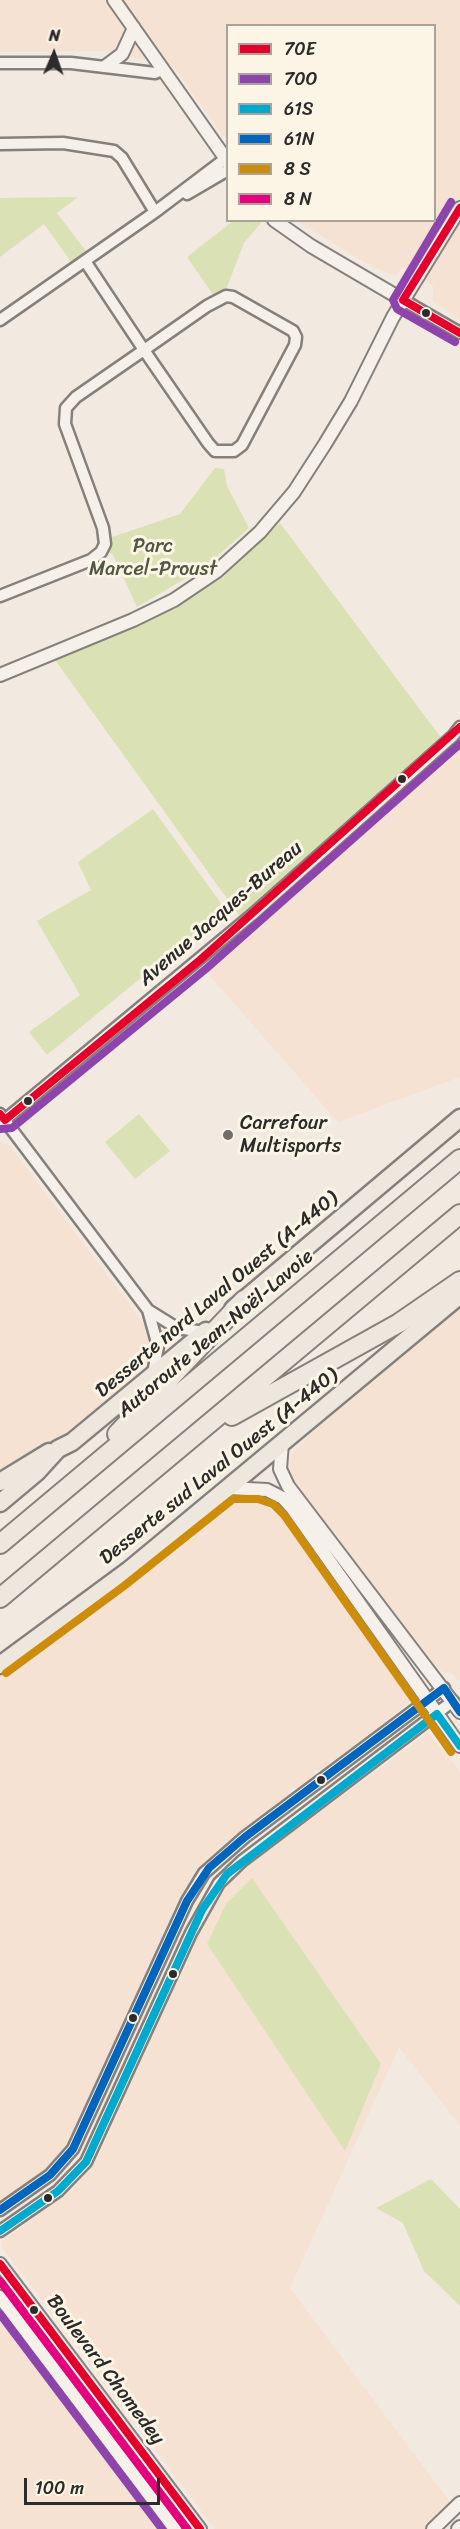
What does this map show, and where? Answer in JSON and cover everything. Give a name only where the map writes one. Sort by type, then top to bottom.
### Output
[{"type":"highway","name":"Autoroute Jean-Noël-Lavoie","points":[[0,1544],[460,1159]]},
{"type":"highway","points":[[0,1598],[460,1214]]},
{"type":"highway","points":[[194,1437],[399,1323],[460,1281]]},
{"type":"highway","points":[[64,1490],[244,1300]]},
{"type":"main road","name":"Desserte nord Laval Ouest (A-440)","points":[[0,1503],[37,1472],[58,1449],[72,1442],[460,1118]]},
{"type":"main road","name":"Desserte sud Laval Ouest (A-440)","points":[[0,1665],[101,1591],[229,1488],[460,1295]]},
{"type":"main road","points":[[0,1482],[42,1454],[58,1449]]},
{"type":"street","points":[[114,0],[226,163]]},
{"type":"street","points":[[106,66],[122,54],[134,28]]},
{"type":"street","points":[[0,63],[56,62],[155,73],[162,70]]},
{"type":"street","points":[[0,144],[63,143],[114,151],[122,158],[155,212]]},
{"type":"street","points":[[0,320],[226,165]]},
{"type":"street","points":[[0,675],[160,607],[205,580],[244,548],[281,508],[314,462],[351,401],[404,300],[460,208]]},
{"type":"street","points":[[277,222],[311,246],[460,333]]},
{"type":"street","points":[[0,597],[91,560],[101,552],[105,544],[103,528],[65,424],[66,408],[75,397],[144,350],[226,296],[233,297],[292,331],[296,337],[295,345],[242,445],[234,451],[215,451],[144,350],[85,261]]},
{"type":"street","name":"Avenue Jacques-Bureau","points":[[2,1120],[252,915],[453,736],[460,727]]},
{"type":"street","points":[[2,1120],[148,1310],[177,1328],[204,1332]]},
{"type":"street","points":[[148,1310],[158,1346],[153,1374]]},
{"type":"street","points":[[0,2231],[58,2191],[86,2162],[190,1933],[219,1883],[246,1857],[437,1714],[456,1707],[444,1688],[288,1486],[280,1469],[282,1443]]},
{"type":"street","points":[[229,1488],[267,1490],[287,1503],[460,1746]]},
{"type":"street","points":[[0,2210],[50,2175],[73,2149],[183,1910],[204,1874],[245,1837],[444,1688]]},
{"type":"street","name":"Boulevard Chomedey","points":[[0,2264],[200,2529]]},
{"type":"street","name":"Boulevard Chomedey","points":[[0,2297],[175,2529]]},
{"type":"street","points":[[433,2529],[460,2503]]},
{"type":"shaded area","points":[[0,0],[460,0],[460,320],[433,301],[433,286],[403,267],[395,276],[371,266],[299,222],[436,222],[436,24],[226,24],[226,140],[172,65],[101,51],[0,52]]},
{"type":"shaded area","points":[[460,747],[460,1077],[338,1122],[203,968],[447,762]]},
{"type":"shaded area","points":[[0,1143],[10,1146],[135,1312],[147,1329],[150,1345],[147,1360],[135,1378],[41,1452],[0,1478]]},
{"type":"shaded area","points":[[460,1308],[460,1682],[452,1673],[443,1672],[435,1667],[369,1581],[328,1533],[289,1479],[286,1471],[292,1454],[314,1431]]},
{"type":"shaded area","points":[[244,1494],[262,1494],[279,1502],[411,1684],[411,1699],[388,1720],[320,1771],[318,1769],[314,1772],[316,1774],[296,1789],[294,1787],[288,1791],[290,1794],[217,1849],[198,1868],[177,1903],[68,2142],[48,2167],[0,2201],[0,1677],[106,1600],[229,1500]]},
{"type":"shaded area","points":[[428,1733],[460,1771],[460,2126],[399,2047],[290,2288],[450,2502],[425,2529],[215,2529],[1,2246],[2,2241],[72,2190],[97,2159],[206,1918],[228,1884],[264,1853]]},
{"type":"shaded area","points":[[0,2316],[87,2431],[161,2529],[0,2529]]},
{"type":"green space","points":[[78,197],[57,213],[86,251],[71,262],[44,224],[0,257],[0,198]]},
{"type":"green space","points":[[232,222],[261,223],[244,243],[225,292],[214,296],[187,257]]},
{"type":"green space","name":"Parc Marcel-Proust","points":[[215,468],[224,469],[227,486],[249,528],[205,567],[137,607],[113,555],[108,552],[112,537],[180,514]]},
{"type":"green space","points":[[280,523],[442,739],[241,918],[55,660],[173,608],[222,578]]},
{"type":"green space","points":[[153,809],[225,909],[47,1055],[29,1032],[80,995],[37,921],[91,890],[78,862]]},
{"type":"green space","points":[[139,1114],[170,1151],[135,1179],[105,1142]]},
{"type":"green space","points":[[252,1878],[381,2064],[345,2151],[207,1944],[226,1904]]},
{"type":"green space","points":[[431,2179],[460,2209],[460,2306],[424,2271],[403,2223],[376,2208]]},
{"type":"transit line","name":"70O","points":[[451,202],[393,300],[397,309],[455,342]]},
{"type":"transit line","name":"70E","points":[[460,208],[403,300],[460,333]]},
{"type":"transit line","name":"70E","points":[[0,1114],[5,1120],[200,960],[460,727]]},
{"type":"transit line","name":"70O","points":[[0,1129],[12,1128],[207,968],[460,744]]},
{"type":"transit line","points":[[6,1673],[124,1586],[233,1499],[258,1499],[273,1504],[284,1515],[451,1752]]},
{"type":"transit line","name":"61N","points":[[0,2210],[50,2175],[73,2149],[187,1901],[209,1868],[245,1837],[444,1688],[460,1712]]},
{"type":"transit line","name":"61S","points":[[0,2231],[58,2191],[86,2162],[202,1910],[227,1874],[437,1714],[460,1746]]},
{"type":"transit line","name":"70E","points":[[0,2264],[200,2529]]},
{"type":"transit line","points":[[0,2281],[187,2529]]},
{"type":"transit line","name":"70O","points":[[0,2314],[162,2529]]},
{"type":"place","name":"Carrefour Multisports","points":[[228,1135]]}]
